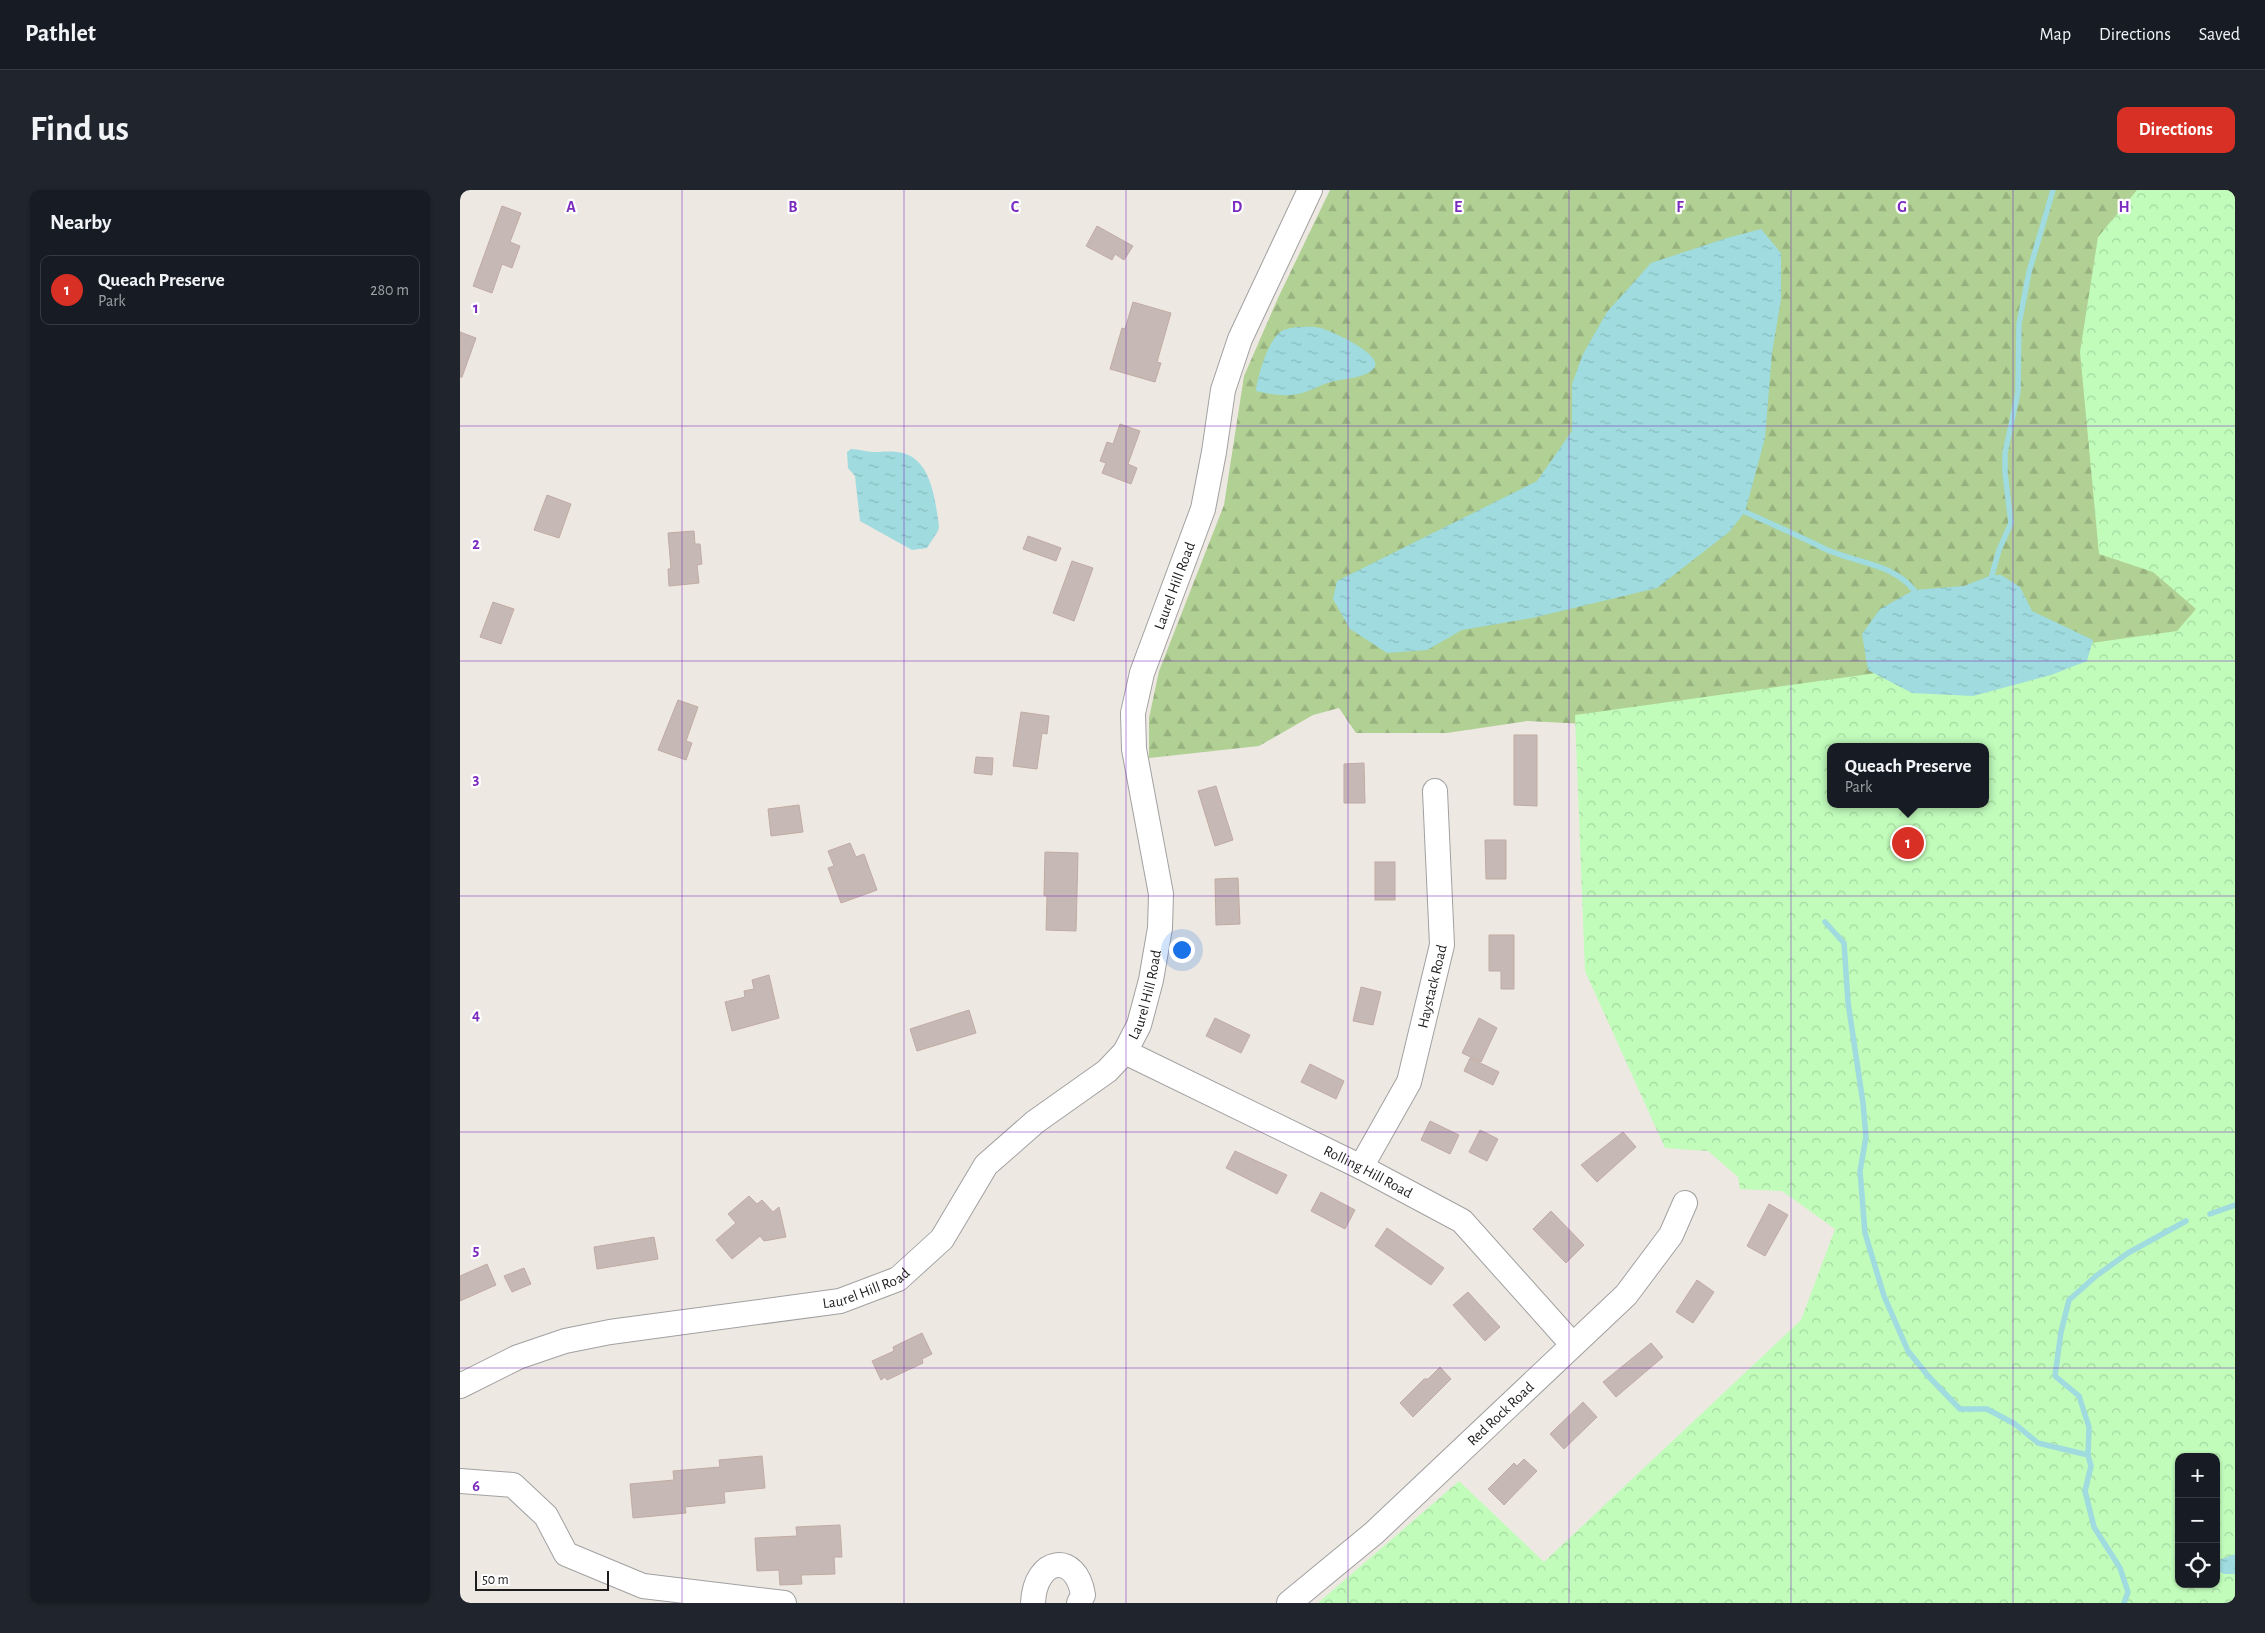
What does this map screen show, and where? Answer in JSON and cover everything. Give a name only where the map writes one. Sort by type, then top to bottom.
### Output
[{"type":"street","name":"Laurel Hill Road","points":[[460,1386],[518,1357],[565,1341],[610,1332],[840,1301],[898,1279],[942,1239],[986,1165],[1035,1122],[1108,1071],[1125,1052],[1139,1025],[1152,980],[1160,928],[1161,894],[1134,749],[1133,713],[1142,673],[1203,509],[1223,390],[1240,339],[1310,190]]},
{"type":"street","name":"Haystack Road","points":[[1360,1167],[1410,1082],[1442,945],[1435,791]]},
{"type":"street","name":"Rolling Hill Road","points":[[1125,1052],[1360,1167],[1462,1221],[1572,1344]]},
{"type":"street","name":"Red Rock Road","points":[[1289,1603],[1374,1533],[1626,1295],[1671,1235],[1685,1203]]},
{"type":"street","points":[[460,1482],[513,1485],[546,1516],[566,1554],[643,1586],[784,1603]]},
{"type":"street","points":[[1033,1603],[1036,1582],[1043,1570],[1053,1566],[1067,1567],[1077,1575],[1083,1595],[1079,1603]]},
{"type":"green space","points":[[1330,190],[2235,190],[2235,1603],[1715,1493],[1849,1253],[1586,724],[1527,721],[1447,733],[1356,733],[1339,708],[1313,715],[1259,746],[1149,758],[1149,718],[1159,671],[1224,505],[1244,376],[1278,298]]},
{"type":"green space","points":[[2137,190],[2235,190],[2235,1603],[1318,1603],[1459,1481],[1544,1562],[1801,1320],[1835,1229],[1782,1191],[1740,1189],[1738,1177],[1708,1151],[1665,1148],[1585,971],[1575,715],[2177,631],[2196,609],[2153,572],[2099,554],[2080,352],[2098,237]]},
{"type":"water","points":[[1761,229],[1781,253],[1781,299],[1772,353],[1765,438],[1745,512],[1729,532],[1657,588],[1532,618],[1462,630],[1427,650],[1387,653],[1350,629],[1333,599],[1337,581],[1537,481],[1572,431],[1572,384],[1583,354],[1607,312],[1651,263]]},
{"type":"water","points":[[1297,327],[1320,328],[1344,338],[1372,357],[1375,363],[1374,368],[1360,376],[1331,382],[1298,394],[1282,395],[1256,391],[1258,377],[1271,344],[1279,333]]},
{"type":"water","points":[[851,449],[871,452],[897,452],[908,455],[917,461],[924,470],[936,503],[939,526],[938,531],[927,548],[912,550],[860,521],[855,476],[848,468],[847,452]]},
{"type":"water","points":[[1992,575],[2001,575],[2020,587],[2032,611],[2093,640],[2087,661],[2051,675],[1973,696],[1912,693],[1868,670],[1862,634],[1880,609],[1914,590],[1964,586]]},
{"type":"water","points":[[2235,1554],[2235,1574],[2220,1572],[2220,1560]]},
{"type":"building","points":[[502,206],[521,213],[510,242],[520,246],[512,268],[502,264],[492,293],[473,286]]},
{"type":"building","points":[[1097,226],[1133,246],[1124,260],[1115,254],[1112,260],[1086,246]]},
{"type":"building","points":[[1133,302],[1171,313],[1157,362],[1161,363],[1155,382],[1110,369],[1122,328],[1125,329]]},
{"type":"building","points":[[460,332],[476,338],[462,377],[460,377]]},
{"type":"building","points":[[1120,424],[1140,431],[1128,464],[1137,468],[1131,484],[1102,473],[1106,463],[1100,461],[1107,442],[1113,444]]},
{"type":"building","points":[[547,495],[571,504],[559,538],[534,530]]},
{"type":"building","points":[[694,531],[695,544],[700,544],[702,564],[697,565],[699,583],[669,586],[668,569],[671,569],[668,533]]},
{"type":"building","points":[[1028,536],[1061,548],[1056,561],[1023,549]]},
{"type":"building","points":[[1072,561],[1093,568],[1074,621],[1053,613]]},
{"type":"building","points":[[493,602],[514,609],[501,644],[480,637]]},
{"type":"building","points":[[678,700],[698,707],[686,741],[692,743],[686,760],[658,750]]},
{"type":"building","points":[[1021,712],[1049,716],[1047,734],[1042,733],[1037,769],[1013,766]]},
{"type":"building","points":[[1514,735],[1537,735],[1537,806],[1514,805]]},
{"type":"building","points":[[976,757],[993,758],[992,775],[974,773]]},
{"type":"building","points":[[1364,763],[1365,803],[1344,803],[1344,764]]},
{"type":"building","points":[[1216,786],[1233,840],[1215,846],[1198,791]]},
{"type":"building","points":[[799,805],[803,832],[771,836],[768,809]]},
{"type":"building","points":[[1485,840],[1506,840],[1506,879],[1486,879]]},
{"type":"building","points":[[850,843],[856,857],[864,854],[877,890],[841,903],[828,868],[834,866],[828,851]]},
{"type":"building","points":[[1045,852],[1078,853],[1076,931],[1046,930],[1047,897],[1044,895]]},
{"type":"building","points":[[1375,862],[1395,862],[1395,900],[1375,900]]},
{"type":"building","points":[[1238,878],[1240,924],[1216,925],[1215,879]]},
{"type":"building","points":[[1489,935],[1514,935],[1514,989],[1501,989],[1501,971],[1489,971]]},
{"type":"building","points":[[769,975],[779,1018],[732,1031],[725,1002],[745,997],[744,991],[754,989],[752,980]]},
{"type":"building","points":[[1361,987],[1381,992],[1373,1025],[1353,1021]]},
{"type":"building","points":[[969,1010],[976,1033],[917,1051],[910,1029]]},
{"type":"building","points":[[1215,1018],[1250,1035],[1241,1053],[1206,1036]]},
{"type":"building","points":[[1479,1018],[1497,1028],[1481,1062],[1462,1053]]},
{"type":"building","points":[[1470,1058],[1499,1072],[1493,1085],[1464,1071]]},
{"type":"building","points":[[1310,1064],[1344,1081],[1336,1099],[1301,1082]]},
{"type":"building","points":[[1430,1121],[1459,1135],[1450,1154],[1421,1140]]},
{"type":"building","points":[[1480,1130],[1498,1139],[1487,1161],[1469,1152]]},
{"type":"building","points":[[1623,1132],[1636,1147],[1597,1182],[1581,1165]]},
{"type":"building","points":[[1235,1151],[1287,1175],[1277,1194],[1226,1168]]},
{"type":"building","points":[[1321,1192],[1355,1210],[1345,1229],[1311,1211]]},
{"type":"building","points":[[749,1196],[757,1204],[762,1200],[773,1212],[779,1207],[786,1237],[764,1241],[760,1236],[732,1259],[716,1240],[736,1223],[728,1214]]},
{"type":"building","points":[[1769,1204],[1788,1215],[1765,1256],[1747,1246]]},
{"type":"building","points":[[1551,1211],[1584,1245],[1566,1263],[1533,1229]]},
{"type":"building","points":[[1387,1228],[1444,1268],[1431,1285],[1375,1246]]},
{"type":"building","points":[[654,1237],[658,1259],[597,1269],[594,1247]]},
{"type":"building","points":[[487,1264],[496,1285],[460,1301],[460,1276]]},
{"type":"building","points":[[524,1268],[531,1284],[512,1292],[504,1276]]},
{"type":"building","points":[[1697,1280],[1714,1292],[1693,1323],[1676,1312]]},
{"type":"building","points":[[1468,1292],[1500,1327],[1485,1341],[1453,1305]]},
{"type":"building","points":[[922,1333],[932,1354],[922,1359],[923,1363],[887,1380],[885,1377],[881,1380],[872,1361],[894,1351],[893,1347]]},
{"type":"building","points":[[1651,1343],[1663,1357],[1616,1397],[1603,1382]]},
{"type":"building","points":[[1440,1367],[1451,1379],[1413,1417],[1400,1403],[1424,1379],[1428,1379]]},
{"type":"building","points":[[1583,1402],[1597,1417],[1564,1449],[1550,1434]]},
{"type":"building","points":[[762,1456],[765,1488],[724,1492],[725,1503],[685,1507],[686,1513],[633,1518],[630,1484],[674,1480],[673,1471],[720,1467],[719,1460]]},
{"type":"building","points":[[1524,1459],[1537,1471],[1504,1505],[1488,1489],[1514,1463],[1517,1466]]},
{"type":"building","points":[[840,1525],[842,1557],[834,1557],[835,1574],[801,1575],[802,1584],[780,1585],[779,1570],[757,1571],[755,1538],[797,1536],[796,1527]]},
{"type":"waterway","points":[[1992,575],[1999,550],[2011,523],[2005,473],[2005,453],[2018,392],[2019,324],[2029,272],[2053,190]]},
{"type":"waterway","points":[[1745,512],[1837,554],[1895,574],[1914,590]]},
{"type":"waterway","points":[[1825,922],[1844,943],[1848,1002],[1863,1103],[1866,1137],[1860,1171],[1865,1233],[1884,1296],[1908,1351],[1929,1377],[1960,1409],[1987,1409],[2015,1424],[2038,1443],[2088,1455],[2091,1466],[2085,1491],[2094,1527],[2120,1568],[2128,1592],[2124,1603]]},
{"type":"waterway","points":[[2210,1214],[2235,1205]]},
{"type":"waterway","points":[[2088,1455],[2089,1427],[2079,1396],[2055,1376],[2061,1332],[2069,1300],[2096,1276],[2128,1253],[2186,1221]]},
{"type":"place","name":"Queach Preserve","points":[[1908,843]]}]
